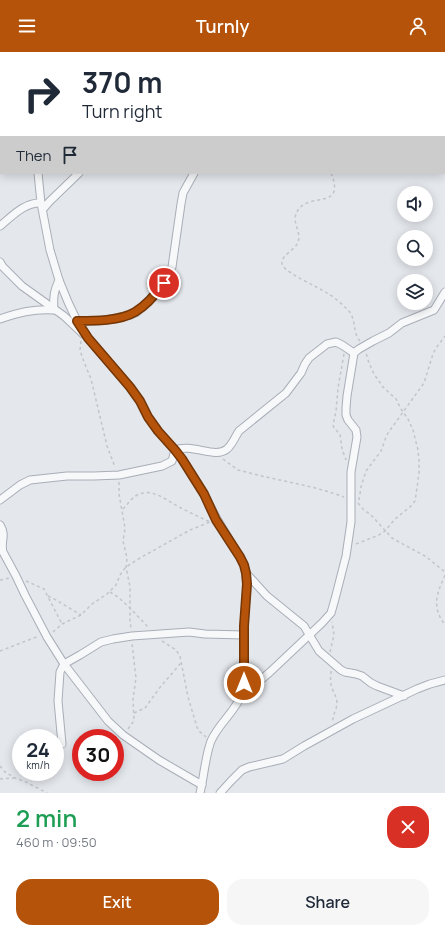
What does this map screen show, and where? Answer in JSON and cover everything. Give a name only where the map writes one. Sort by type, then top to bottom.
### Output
[{"type":"street","points":[[38,174],[50,250],[59,280],[85,336]]},
{"type":"street","points":[[42,206],[49,202],[78,174]]},
{"type":"street","points":[[77,321],[106,320],[130,315],[137,312],[153,297],[164,283],[172,267],[183,193],[193,174]]},
{"type":"street","points":[[0,226],[30,204],[35,203],[42,206]]},
{"type":"street","points":[[0,262],[22,286],[64,316],[85,336],[130,387],[140,401],[148,417],[175,450],[204,494],[216,520],[240,557],[246,573],[247,584],[243,692],[235,708],[211,742],[200,793]]},
{"type":"street","points":[[54,310],[54,294],[59,280]]},
{"type":"street","points":[[243,692],[257,684],[322,623],[330,613],[340,583],[355,501],[351,472],[357,437],[356,430],[346,415],[348,390],[354,353],[389,333],[402,323],[434,310],[445,292]]},
{"type":"street","points":[[0,319],[28,310],[54,310]]},
{"type":"street","points":[[175,450],[190,448],[214,453],[226,450],[240,431],[286,393],[310,358],[327,344],[336,342],[354,353]]},
{"type":"street","points":[[0,500],[20,485],[30,480],[67,476],[118,475],[162,466],[172,461],[175,450]]},
{"type":"street","points":[[0,525],[4,536],[2,548],[3,552],[46,635],[64,664],[108,721],[117,729]]},
{"type":"street","points":[[246,573],[267,596],[304,626],[319,651],[328,659],[345,672],[362,676],[377,686],[404,696]]},
{"type":"street","points":[[61,729],[58,701],[60,672],[64,664],[80,656],[101,642],[132,636],[189,632],[244,635]]},
{"type":"street","points":[[220,793],[242,770],[283,759],[353,719],[430,684],[445,680]]},
{"type":"street","points":[[124,736],[158,760],[202,785]]},
{"type":"path","points":[[331,174],[334,181],[334,190],[331,196],[326,199],[303,204],[296,214],[295,219],[299,241],[283,258],[282,265],[289,271],[328,294],[349,311],[354,321],[356,335],[364,346],[374,374],[383,387],[396,399],[408,419],[413,430],[419,461],[416,495],[412,506],[395,519],[385,531],[371,538],[347,546]]},
{"type":"path","points":[[85,336],[80,350],[90,379],[107,446],[118,475],[119,494],[125,529],[124,541],[127,558],[126,567],[130,587],[130,620],[136,678],[133,699],[133,722],[124,734]]},
{"type":"path","points":[[356,510],[355,501],[366,471],[381,451],[386,437],[424,384],[433,354],[445,336]]},
{"type":"path","points":[[214,453],[238,470],[327,490],[355,501],[372,516],[392,538],[425,556],[445,574],[438,591],[437,609],[445,625]]},
{"type":"path","points":[[0,651],[46,635],[62,624],[81,615],[92,604],[110,592],[116,585],[120,575],[126,567],[184,534],[210,522],[157,494],[150,493],[138,495],[122,510]]},
{"type":"path","points":[[16,576],[44,589],[62,624]]},
{"type":"path","points":[[110,592],[130,608],[156,635],[176,650],[182,663],[188,697],[197,727],[199,731],[211,742]]},
{"type":"path","points":[[47,596],[81,615]]},
{"type":"path","points":[[330,613],[334,635],[328,659],[331,668],[331,683],[337,703],[332,719],[337,728]]},
{"type":"path","points":[[134,713],[145,708],[161,686],[182,663]]},
{"type":"path","points":[[0,766],[5,772],[12,776]]},
{"type":"path","points":[[0,780],[12,778]]},
{"type":"path","points":[[23,781],[47,793]]},
{"type":"route","points":[[164,283],[153,297],[137,312],[106,320],[77,321],[88,338],[130,387],[158,431],[182,459],[204,494],[216,520],[244,565],[247,584],[244,626],[244,683]]}]
